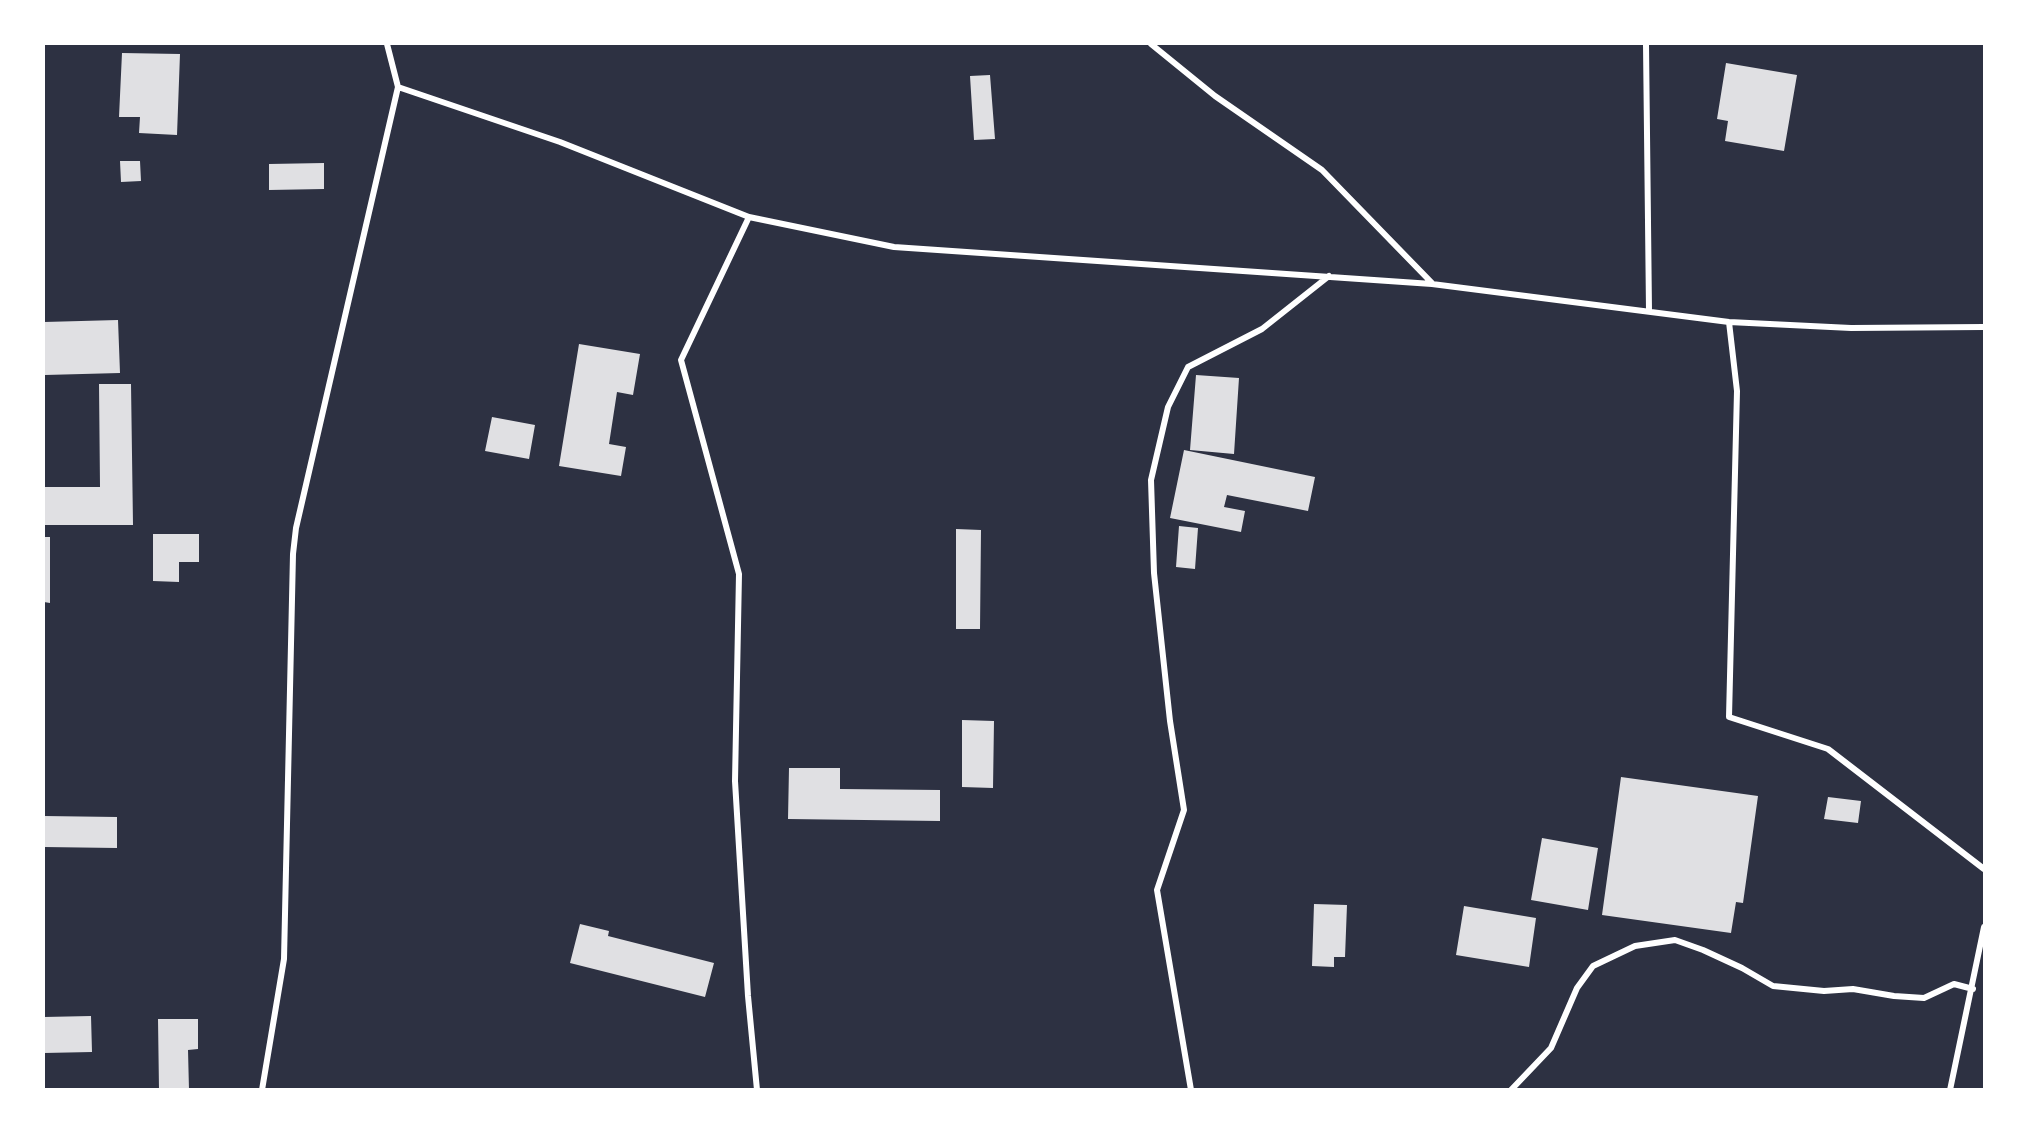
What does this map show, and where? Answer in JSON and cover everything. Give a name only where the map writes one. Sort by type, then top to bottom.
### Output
[{"type":"street","points":[[262,1089],[284,958],[293,554],[296,528],[398,87],[387,44]]},
{"type":"street","points":[[1151,44],[1215,96],[1322,170],[1432,284]]},
{"type":"street","points":[[1646,44],[1649,311]]},
{"type":"street","points":[[398,87],[560,142],[749,217],[894,247],[1330,275],[1432,284],[1730,322],[1851,328],[1984,327]]},
{"type":"street","points":[[749,217],[681,360],[739,574],[735,781],[748,996],[757,1089]]},
{"type":"street","points":[[1191,1089],[1157,890],[1184,810],[1170,721],[1154,573],[1151,480],[1168,407],[1188,367],[1262,329],[1330,275]]},
{"type":"street","points":[[1730,322],[1737,391],[1729,717],[1828,749],[1984,869]]},
{"type":"street","points":[[1950,1089],[1973,989],[1984,927]]},
{"type":"street","points":[[1510,1089],[1551,1048],[1577,988],[1593,966],[1635,946],[1675,940],[1742,968],[1773,986],[1824,991],[1853,989],[1924,998],[1954,984],[1973,989]]},
{"type":"building","points":[[122,53],[180,54],[177,135],[139,133],[140,117],[119,117]]},
{"type":"building","points":[[1726,63],[1797,75],[1784,151],[1725,141],[1728,121],[1717,119]]},
{"type":"building","points":[[990,75],[995,139],[974,140],[970,76]]},
{"type":"building","points":[[120,161],[140,161],[141,181],[121,182]]},
{"type":"building","points":[[324,163],[324,189],[269,190],[269,164]]},
{"type":"building","points":[[118,320],[120,373],[45,375],[44,322]]},
{"type":"building","points":[[579,344],[640,354],[633,395],[617,392],[609,444],[626,447],[621,476],[559,466]]},
{"type":"building","points":[[1196,375],[1239,378],[1234,454],[1190,450]]},
{"type":"building","points":[[99,384],[131,384],[133,525],[45,525],[45,487],[100,487]]},
{"type":"building","points":[[492,417],[535,425],[529,459],[485,451]]},
{"type":"building","points":[[1184,450],[1315,477],[1308,511],[1227,495],[1224,507],[1245,511],[1241,532],[1170,518]]},
{"type":"building","points":[[1179,526],[1198,528],[1195,569],[1176,567]]},
{"type":"building","points":[[956,529],[981,530],[980,629],[956,629]]},
{"type":"building","points":[[153,534],[199,534],[199,562],[179,562],[179,582],[153,581]]},
{"type":"building","points":[[44,537],[50,537],[50,603],[44,602]]},
{"type":"building","points":[[962,720],[994,721],[993,788],[962,787]]},
{"type":"building","points":[[789,768],[840,768],[840,789],[940,790],[940,821],[788,819]]},
{"type":"building","points":[[1621,777],[1758,796],[1743,903],[1736,902],[1731,933],[1602,915]]},
{"type":"building","points":[[1828,797],[1861,801],[1858,823],[1824,819]]},
{"type":"building","points":[[44,816],[117,817],[117,848],[44,847]]},
{"type":"building","points":[[1542,838],[1598,848],[1588,910],[1531,900]]},
{"type":"building","points":[[1314,904],[1347,905],[1345,957],[1334,957],[1334,967],[1312,966]]},
{"type":"building","points":[[1464,906],[1536,918],[1529,967],[1456,955]]},
{"type":"building","points":[[580,924],[609,931],[608,936],[714,963],[705,997],[570,963]]},
{"type":"building","points":[[91,1016],[92,1052],[44,1053],[44,1017]]},
{"type":"building","points":[[158,1019],[198,1019],[198,1049],[188,1050],[189,1090],[159,1090]]}]
